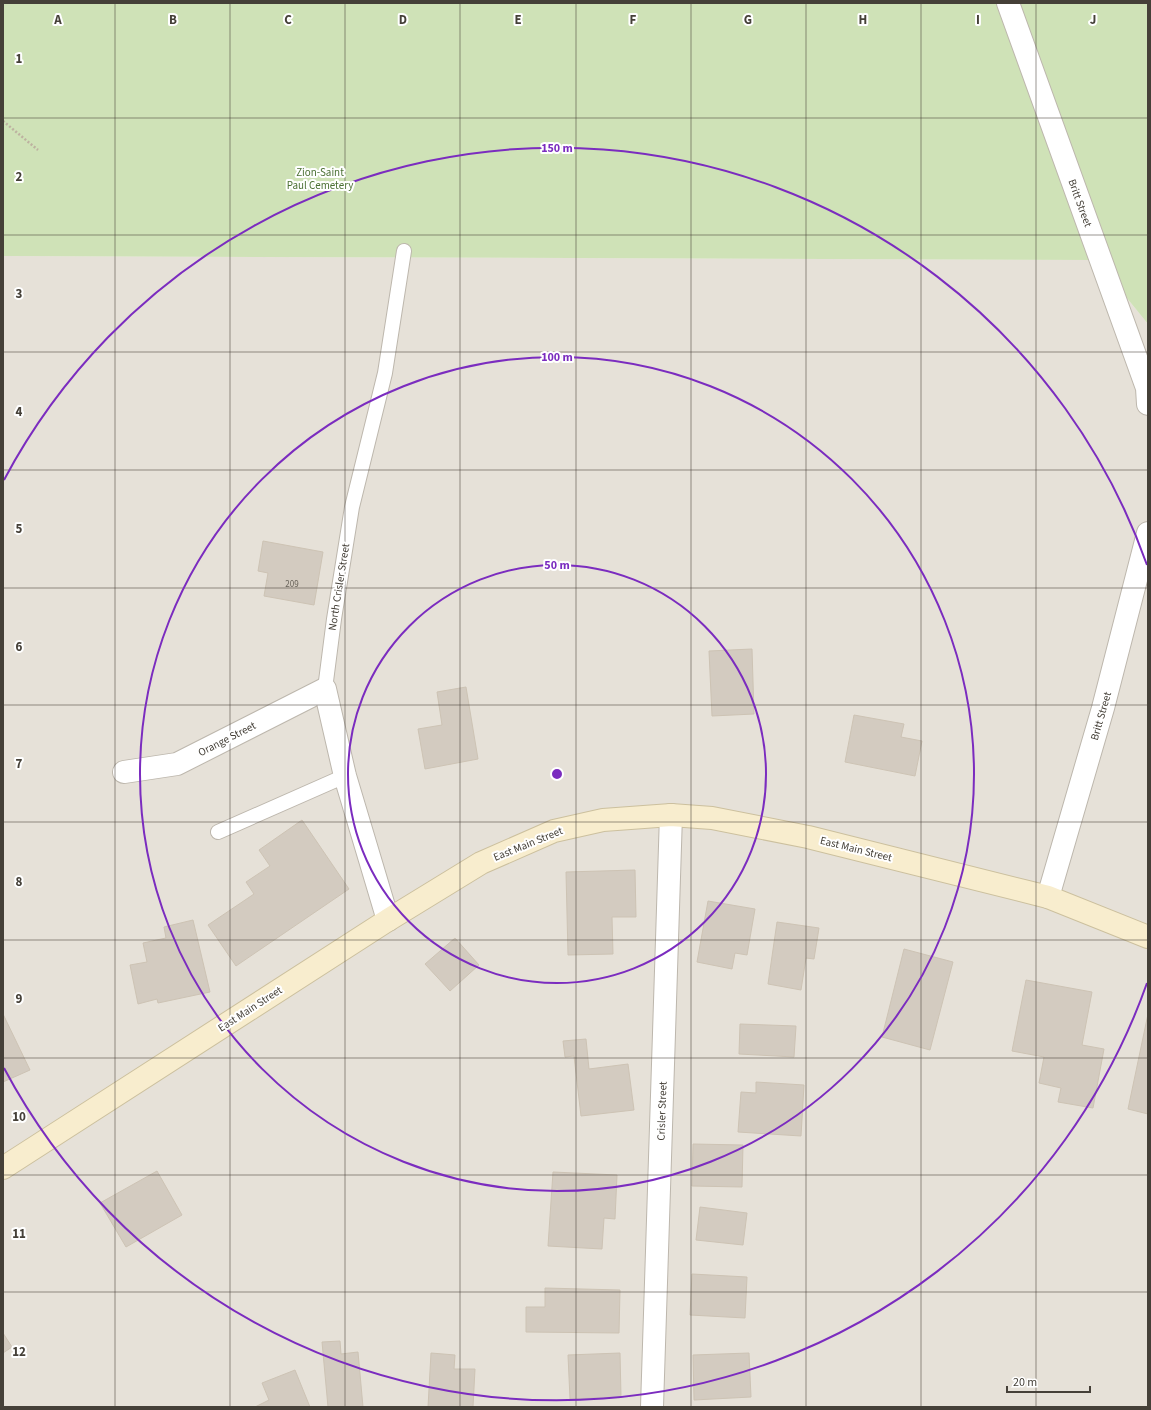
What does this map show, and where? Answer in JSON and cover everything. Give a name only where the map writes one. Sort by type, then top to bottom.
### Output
[{"type":"main road","name":"East Main Street","points":[[3,1168],[388,920],[481,864],[554,832],[603,820],[671,815],[712,818],[808,837],[1048,897],[1148,937]]},
{"type":"street","name":"Britt Street","points":[[1008,3],[1147,388],[1148,404]]},
{"type":"street","name":"Britt Street","points":[[1048,897],[1103,708],[1148,533]]},
{"type":"street","name":"Orange Street","points":[[124,772],[177,764],[325,689]]},
{"type":"street","name":"North Crisler Street","points":[[325,689],[345,776],[388,920]]},
{"type":"street","name":"Crisler Street","points":[[652,1407],[671,815]]},
{"type":"lane","name":"North Crisler Street","points":[[325,689],[352,507],[385,373],[404,251]]},
{"type":"lane","points":[[218,832],[345,776]]},
{"type":"path","points":[[3,121],[38,150]]},
{"type":"shaded area","points":[[3,256],[1096,260],[1148,324],[1148,1407],[3,1407]]},
{"type":"green space","name":"Zion-Saint Paul Cemetery","points":[[3,3],[1148,3],[1148,324],[1096,260],[3,256]]},
{"type":"building","points":[[263,541],[323,552],[314,605],[264,596],[268,573],[258,571]]},
{"type":"building","points":[[752,649],[754,714],[712,716],[709,651]]},
{"type":"building","points":[[466,687],[478,759],[425,769],[418,729],[442,725],[437,692]]},
{"type":"building","points":[[854,715],[904,724],[901,737],[922,741],[915,776],[845,762]]},
{"type":"building","points":[[302,820],[349,889],[236,966],[208,925],[254,894],[246,882],[270,866],[259,850]]},
{"type":"building","points":[[635,870],[636,917],[612,917],[613,954],[568,955],[566,872]]},
{"type":"building","points":[[708,901],[755,909],[747,955],[735,953],[732,969],[697,962]]},
{"type":"building","points":[[193,920],[210,992],[158,1003],[157,999],[138,1004],[130,965],[147,962],[143,943],[166,938],[164,927]]},
{"type":"building","points":[[777,922],[819,928],[814,959],[806,958],[801,990],[768,984]]},
{"type":"building","points":[[455,938],[479,965],[450,991],[425,964]]},
{"type":"building","points":[[904,949],[953,962],[930,1050],[882,1037]]},
{"type":"building","points":[[1026,980],[1092,992],[1082,1045],[1104,1049],[1093,1108],[1058,1102],[1061,1088],[1039,1083],[1044,1057],[1012,1051]]},
{"type":"building","points":[[3,1014],[30,1070],[3,1082]]},
{"type":"building","points":[[1148,1014],[1148,1114],[1128,1109]]},
{"type":"building","points":[[740,1024],[796,1026],[794,1057],[739,1054]]},
{"type":"building","points":[[586,1039],[589,1069],[628,1064],[634,1110],[581,1116],[574,1056],[565,1057],[563,1041]]},
{"type":"building","points":[[756,1082],[804,1085],[801,1136],[738,1132],[741,1092],[756,1093]]},
{"type":"building","points":[[693,1144],[743,1145],[742,1187],[692,1186]]},
{"type":"building","points":[[157,1171],[182,1215],[126,1247],[100,1203]]},
{"type":"building","points":[[553,1172],[617,1175],[615,1219],[604,1218],[602,1249],[548,1246]]},
{"type":"building","points":[[700,1207],[747,1213],[743,1245],[696,1240]]},
{"type":"building","points":[[692,1274],[747,1277],[745,1318],[690,1315]]},
{"type":"building","points":[[545,1288],[620,1290],[619,1333],[526,1332],[526,1307],[545,1307]]},
{"type":"building","points":[[3,1333],[12,1347],[3,1353]]},
{"type":"building","points":[[340,1341],[341,1354],[358,1352],[363,1407],[328,1407],[322,1342]]},
{"type":"building","points":[[431,1353],[455,1355],[454,1369],[475,1369],[473,1407],[428,1407]]},
{"type":"building","points":[[620,1353],[621,1397],[570,1399],[568,1355]]},
{"type":"building","points":[[749,1353],[751,1397],[694,1400],[693,1355]]},
{"type":"building","points":[[295,1370],[310,1407],[255,1407],[269,1400],[262,1383]]}]
